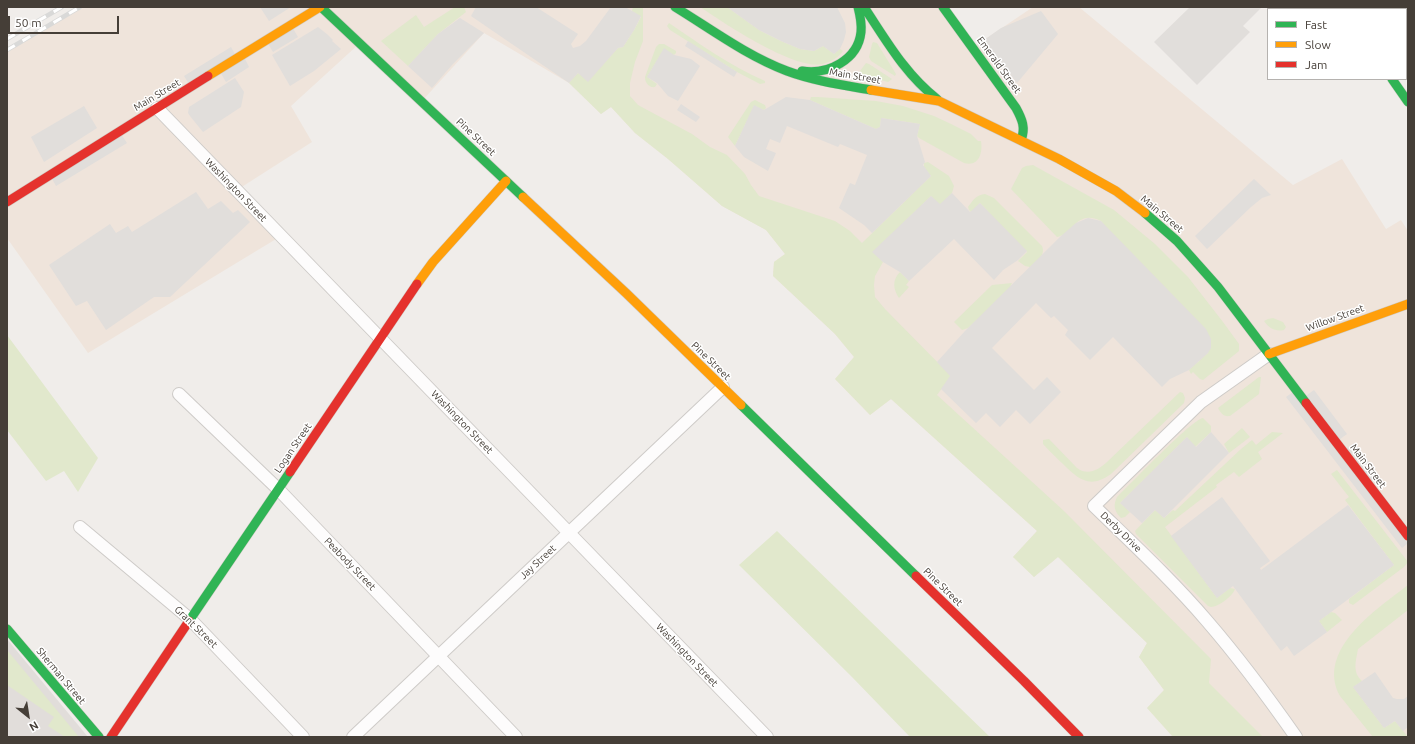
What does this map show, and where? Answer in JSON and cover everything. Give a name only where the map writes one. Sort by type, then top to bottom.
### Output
[{"type":"street","name":"Main Street","points":[[7,202],[320,7]]},
{"type":"street","name":"Pine Street","points":[[320,7],[626,293],[1024,681],[1079,737]]},
{"type":"street","name":"Main Street","points":[[675,7],[747,52],[787,71],[834,84],[939,101],[1021,140],[1076,168],[1116,191],[1177,241],[1207,274],[1236,309],[1408,536]]},
{"type":"street","name":"Main Street","points":[[787,71],[816,72],[837,66],[850,58],[858,48],[861,35],[861,17],[858,7]]},
{"type":"street","points":[[864,7],[902,64],[928,93],[939,101]]},
{"type":"street","name":"Emerald Street","points":[[943,7],[1016,108],[1021,117],[1024,128],[1021,140]]},
{"type":"street","points":[[1393,80],[1408,102]]},
{"type":"street","name":"Washington Street","points":[[157,108],[767,737]]},
{"type":"street","name":"Logan Street","points":[[111,737],[380,338],[433,262],[506,181]]},
{"type":"street","name":"Willow Street","points":[[1269,354],[1408,304]]},
{"type":"street","name":"Derby Drive","points":[[1269,354],[1201,402],[1094,506],[1167,577],[1208,621],[1242,663],[1296,737]]},
{"type":"street","name":"Jay Street","points":[[353,737],[723,387]]},
{"type":"street","name":"Peabody Street","points":[[179,394],[278,489],[516,737]]},
{"type":"street","name":"Grant Street","points":[[80,527],[190,619],[303,737]]},
{"type":"street","name":"Sherman Street","points":[[7,629],[99,737]]},
{"type":"shaded area","points":[[80,7],[943,7],[972,47],[1033,7],[1079,7],[1293,185],[1342,159],[1386,229],[1401,220],[1408,231],[1408,737],[1173,737],[1147,708],[1164,690],[1139,657],[1147,643],[1058,557],[1034,577],[1013,557],[1037,531],[891,399],[870,415],[835,379],[854,357],[835,334],[773,276],[774,262],[785,254],[766,230],[722,206],[668,159],[635,133],[611,107],[601,114],[569,83],[484,33],[422,101],[360,43],[291,106],[312,142],[237,190],[281,236],[88,353],[7,238],[7,50]]},
{"type":"shaded area","points":[[260,7],[291,7],[269,21]]},
{"type":"shaded area","points":[[476,7],[536,7],[578,34],[571,44],[573,48],[580,46],[586,41],[611,7],[625,7],[641,16],[623,47],[618,48],[588,82],[578,73],[569,83],[471,16]]},
{"type":"shaded area","points":[[727,7],[837,7],[845,23],[846,32],[840,49],[834,54],[823,46],[814,51],[800,49],[759,30]]},
{"type":"shaded area","points":[[1190,7],[1262,7],[1243,26],[1250,32],[1197,85],[1154,42]]},
{"type":"shaded area","points":[[1041,11],[1058,34],[1017,83],[984,40],[1001,28]]},
{"type":"shaded area","points":[[460,18],[484,33],[452,65],[432,88],[408,66],[438,34]]},
{"type":"shaded area","points":[[291,25],[298,37],[273,52],[266,40]]},
{"type":"shaded area","points":[[318,27],[341,49],[314,71],[290,86],[272,55]]},
{"type":"shaded area","points":[[688,41],[737,72],[734,77],[685,46]]},
{"type":"shaded area","points":[[231,47],[237,58],[243,55],[249,67],[226,82],[219,70],[191,87],[184,76]]},
{"type":"shaded area","points":[[664,48],[674,55],[691,59],[700,66],[678,101],[668,96],[657,83],[647,77]]},
{"type":"shaded area","points":[[235,78],[244,92],[241,107],[203,132],[188,113],[189,107]]},
{"type":"shaded area","points":[[786,97],[810,100],[876,129],[880,127],[881,118],[920,124],[917,136],[925,162],[923,165],[931,176],[872,233],[864,225],[839,208],[850,183],[855,185],[867,155],[840,144],[838,147],[787,126],[780,143],[770,139],[766,149],[776,153],[768,171],[744,157],[735,146],[754,105],[764,110]]},
{"type":"shaded area","points":[[681,104],[700,117],[696,122],[677,110]]},
{"type":"shaded area","points":[[84,106],[97,128],[44,162],[31,137]]},
{"type":"shaded area","points":[[119,131],[127,143],[56,186],[50,175]]},
{"type":"shaded area","points":[[1254,179],[1271,195],[1262,198],[1251,207],[1207,249],[1195,236]]},
{"type":"shaded area","points":[[196,192],[208,209],[221,201],[233,213],[238,210],[250,222],[170,297],[154,297],[106,330],[87,301],[76,306],[49,265],[110,224],[116,233],[128,226],[132,232]]},
{"type":"shaded area","points":[[952,193],[970,212],[980,203],[1027,251],[1018,260],[1003,270],[994,280],[954,239],[909,281],[900,272],[883,262],[872,252],[931,196],[940,204]]},
{"type":"shaded area","points":[[1088,218],[1101,221],[1206,329],[1211,339],[1211,348],[1208,353],[1189,370],[1170,379],[1162,387],[1113,337],[1090,360],[1065,335],[1068,330],[1054,316],[1051,318],[1036,303],[992,348],[1034,390],[1047,377],[1061,392],[1030,424],[1016,410],[1000,427],[986,413],[976,423],[941,389],[950,376],[937,362],[965,331],[1061,236],[1076,223]]},
{"type":"shaded area","points":[[1296,390],[1303,398],[1314,390],[1347,434],[1336,442],[1343,451],[1354,443],[1379,475],[1368,484],[1408,543],[1402,548],[1286,397]]},
{"type":"shaded area","points":[[1211,432],[1229,453],[1164,518],[1155,510],[1142,523],[1120,503],[1187,437],[1196,447]]},
{"type":"shaded area","points":[[1222,497],[1270,561],[1260,568],[1261,570],[1348,505],[1394,565],[1319,621],[1327,632],[1294,656],[1287,646],[1281,651],[1233,586],[1217,598],[1171,536]]},
{"type":"shaded area","points":[[7,639],[88,737],[7,737]]},
{"type":"shaded area","points":[[1375,672],[1393,698],[1404,699],[1408,696],[1408,727],[1403,731],[1395,721],[1384,728],[1353,687]]},
{"type":"green space","points":[[455,7],[464,7],[466,12],[438,34],[408,66],[381,41],[416,15],[424,27]]},
{"type":"green space","points":[[633,7],[643,7],[643,41],[635,62],[630,83],[630,96],[638,105],[692,134],[710,147],[727,155],[745,174],[759,196],[835,221],[850,231],[862,243],[931,176],[924,167],[924,163],[928,162],[949,176],[954,186],[952,193],[940,205],[931,196],[873,252],[883,262],[875,276],[875,297],[951,376],[937,395],[1064,511],[1211,659],[1209,683],[1263,737],[1173,737],[1147,708],[1164,690],[1139,657],[1147,643],[1058,557],[1034,577],[1013,557],[1037,531],[891,399],[870,415],[835,379],[854,357],[835,334],[773,276],[774,262],[785,254],[766,230],[722,206],[668,159],[635,133],[611,107],[601,114],[569,83],[578,73],[588,81],[618,48],[623,47],[641,17],[632,11]]},
{"type":"green space","points":[[700,7],[727,7],[759,30],[800,49],[814,51],[823,46],[834,54],[840,49],[843,51],[834,59],[823,64],[811,64],[795,60],[778,53],[742,34]]},
{"type":"green space","points":[[669,23],[740,69],[765,81],[765,83],[760,84],[737,72],[670,30],[667,26]]},
{"type":"green space","points":[[873,42],[877,43],[896,74],[895,76],[871,61],[869,57]]},
{"type":"green space","points":[[659,44],[664,44],[676,51],[676,53],[674,55],[664,49],[647,77],[657,84],[655,87],[651,87],[648,85],[645,77],[656,47]]},
{"type":"green space","points":[[866,63],[892,79],[888,82],[862,75],[860,71]]},
{"type":"green space","points":[[811,97],[876,101],[903,106],[934,116],[971,134],[978,141],[981,141],[979,158],[973,163],[964,163],[919,138],[917,136],[920,124],[881,118],[880,127],[876,129],[810,100]]},
{"type":"green space","points":[[755,100],[765,105],[766,108],[764,110],[754,106],[735,146],[728,137],[751,102]]},
{"type":"green space","points":[[1033,165],[1114,210],[1155,244],[1188,277],[1239,344],[1239,351],[1203,380],[1193,372],[1191,374],[1189,370],[1208,353],[1101,221],[1093,218],[1080,220],[1067,232],[1057,237],[1011,189],[1022,168]]},
{"type":"green space","points":[[985,194],[994,198],[1042,246],[1042,255],[1030,267],[1025,266],[1018,261],[1027,252],[980,203],[971,212],[969,210],[968,207],[975,198],[979,195]]},
{"type":"green space","points":[[900,272],[909,281],[906,285],[909,287],[899,298],[894,285],[897,275]]},
{"type":"green space","points":[[1012,283],[1009,289],[968,328],[962,330],[954,322],[992,285]]},
{"type":"green space","points":[[1273,318],[1283,322],[1286,327],[1284,330],[1272,329],[1264,321]]},
{"type":"green space","points":[[7,335],[98,458],[78,492],[64,471],[46,481],[7,430]]},
{"type":"green space","points":[[1261,377],[1259,394],[1230,416],[1222,414],[1218,408]]},
{"type":"green space","points":[[1180,392],[1183,393],[1185,398],[1184,403],[1104,479],[1091,482],[1085,481],[1069,470],[1043,444],[1043,440],[1049,439],[1077,468],[1085,472],[1093,471],[1107,462]]},
{"type":"green space","points":[[1203,418],[1211,426],[1211,432],[1195,447],[1187,437],[1120,503],[1130,512],[1125,517],[1121,518],[1115,508],[1117,497],[1174,440],[1196,421]]},
{"type":"green space","points":[[1242,428],[1250,437],[1229,453],[1224,444]]},
{"type":"green space","points":[[1272,432],[1283,433],[1258,452],[1262,459],[1239,477],[1234,472],[1165,527],[1217,598],[1230,588],[1235,589],[1228,598],[1221,603],[1214,607],[1208,606],[1136,534],[1135,531],[1155,510],[1164,518],[1173,510],[1175,511],[1252,440],[1256,445]]},
{"type":"green space","points":[[1337,470],[1408,562],[1404,567],[1353,605],[1349,603],[1349,599],[1394,565],[1345,500],[1349,497],[1331,474]]},
{"type":"green space","points":[[777,531],[990,737],[910,737],[739,565]]},
{"type":"green space","points":[[1408,585],[1408,610],[1358,649],[1356,670],[1362,681],[1353,687],[1384,728],[1395,721],[1408,737],[1373,737],[1340,696],[1334,679],[1336,663],[1342,647],[1353,632],[1381,606]]},
{"type":"green space","points":[[1331,612],[1335,613],[1342,620],[1327,632],[1319,621]]},
{"type":"green space","points":[[7,650],[79,737],[65,737],[48,726],[54,717],[7,685]]},
{"type":"railway","points":[[7,39],[62,7]]},
{"type":"railway","points":[[7,50],[80,7]]},
{"type":"traffic: fast","points":[[321,7],[523,197]]},
{"type":"traffic: fast","points":[[675,7],[743,50],[772,65],[808,77],[871,90]]},
{"type":"traffic: fast","points":[[802,71],[822,71],[840,64],[848,58],[859,42],[861,32],[858,7]]},
{"type":"traffic: fast","points":[[864,7],[888,44],[906,68],[915,79],[937,99]]},
{"type":"traffic: fast","points":[[943,7],[1016,108],[1023,124],[1021,140]]},
{"type":"traffic: fast","points":[[1393,80],[1408,102]]},
{"type":"traffic: fast","points":[[1145,213],[1177,241],[1218,287],[1306,403]]},
{"type":"traffic: fast","points":[[741,405],[916,576]]},
{"type":"traffic: fast","points":[[189,621],[290,472]]},
{"type":"traffic: fast","points":[[7,629],[99,737]]},
{"type":"traffic: slow","points":[[208,76],[320,7]]},
{"type":"traffic: slow","points":[[871,90],[939,101],[1059,159],[1116,191],[1145,213]]},
{"type":"traffic: slow","points":[[417,284],[433,262],[506,181]]},
{"type":"traffic: slow","points":[[523,197],[626,293],[741,405]]},
{"type":"traffic: slow","points":[[1269,354],[1408,304]]},
{"type":"traffic: jam","points":[[7,202],[208,76]]},
{"type":"traffic: jam","points":[[290,472],[417,284]]},
{"type":"traffic: jam","points":[[1306,403],[1408,536]]},
{"type":"traffic: jam","points":[[916,576],[1079,737]]},
{"type":"traffic: jam","points":[[111,737],[189,621]]}]
